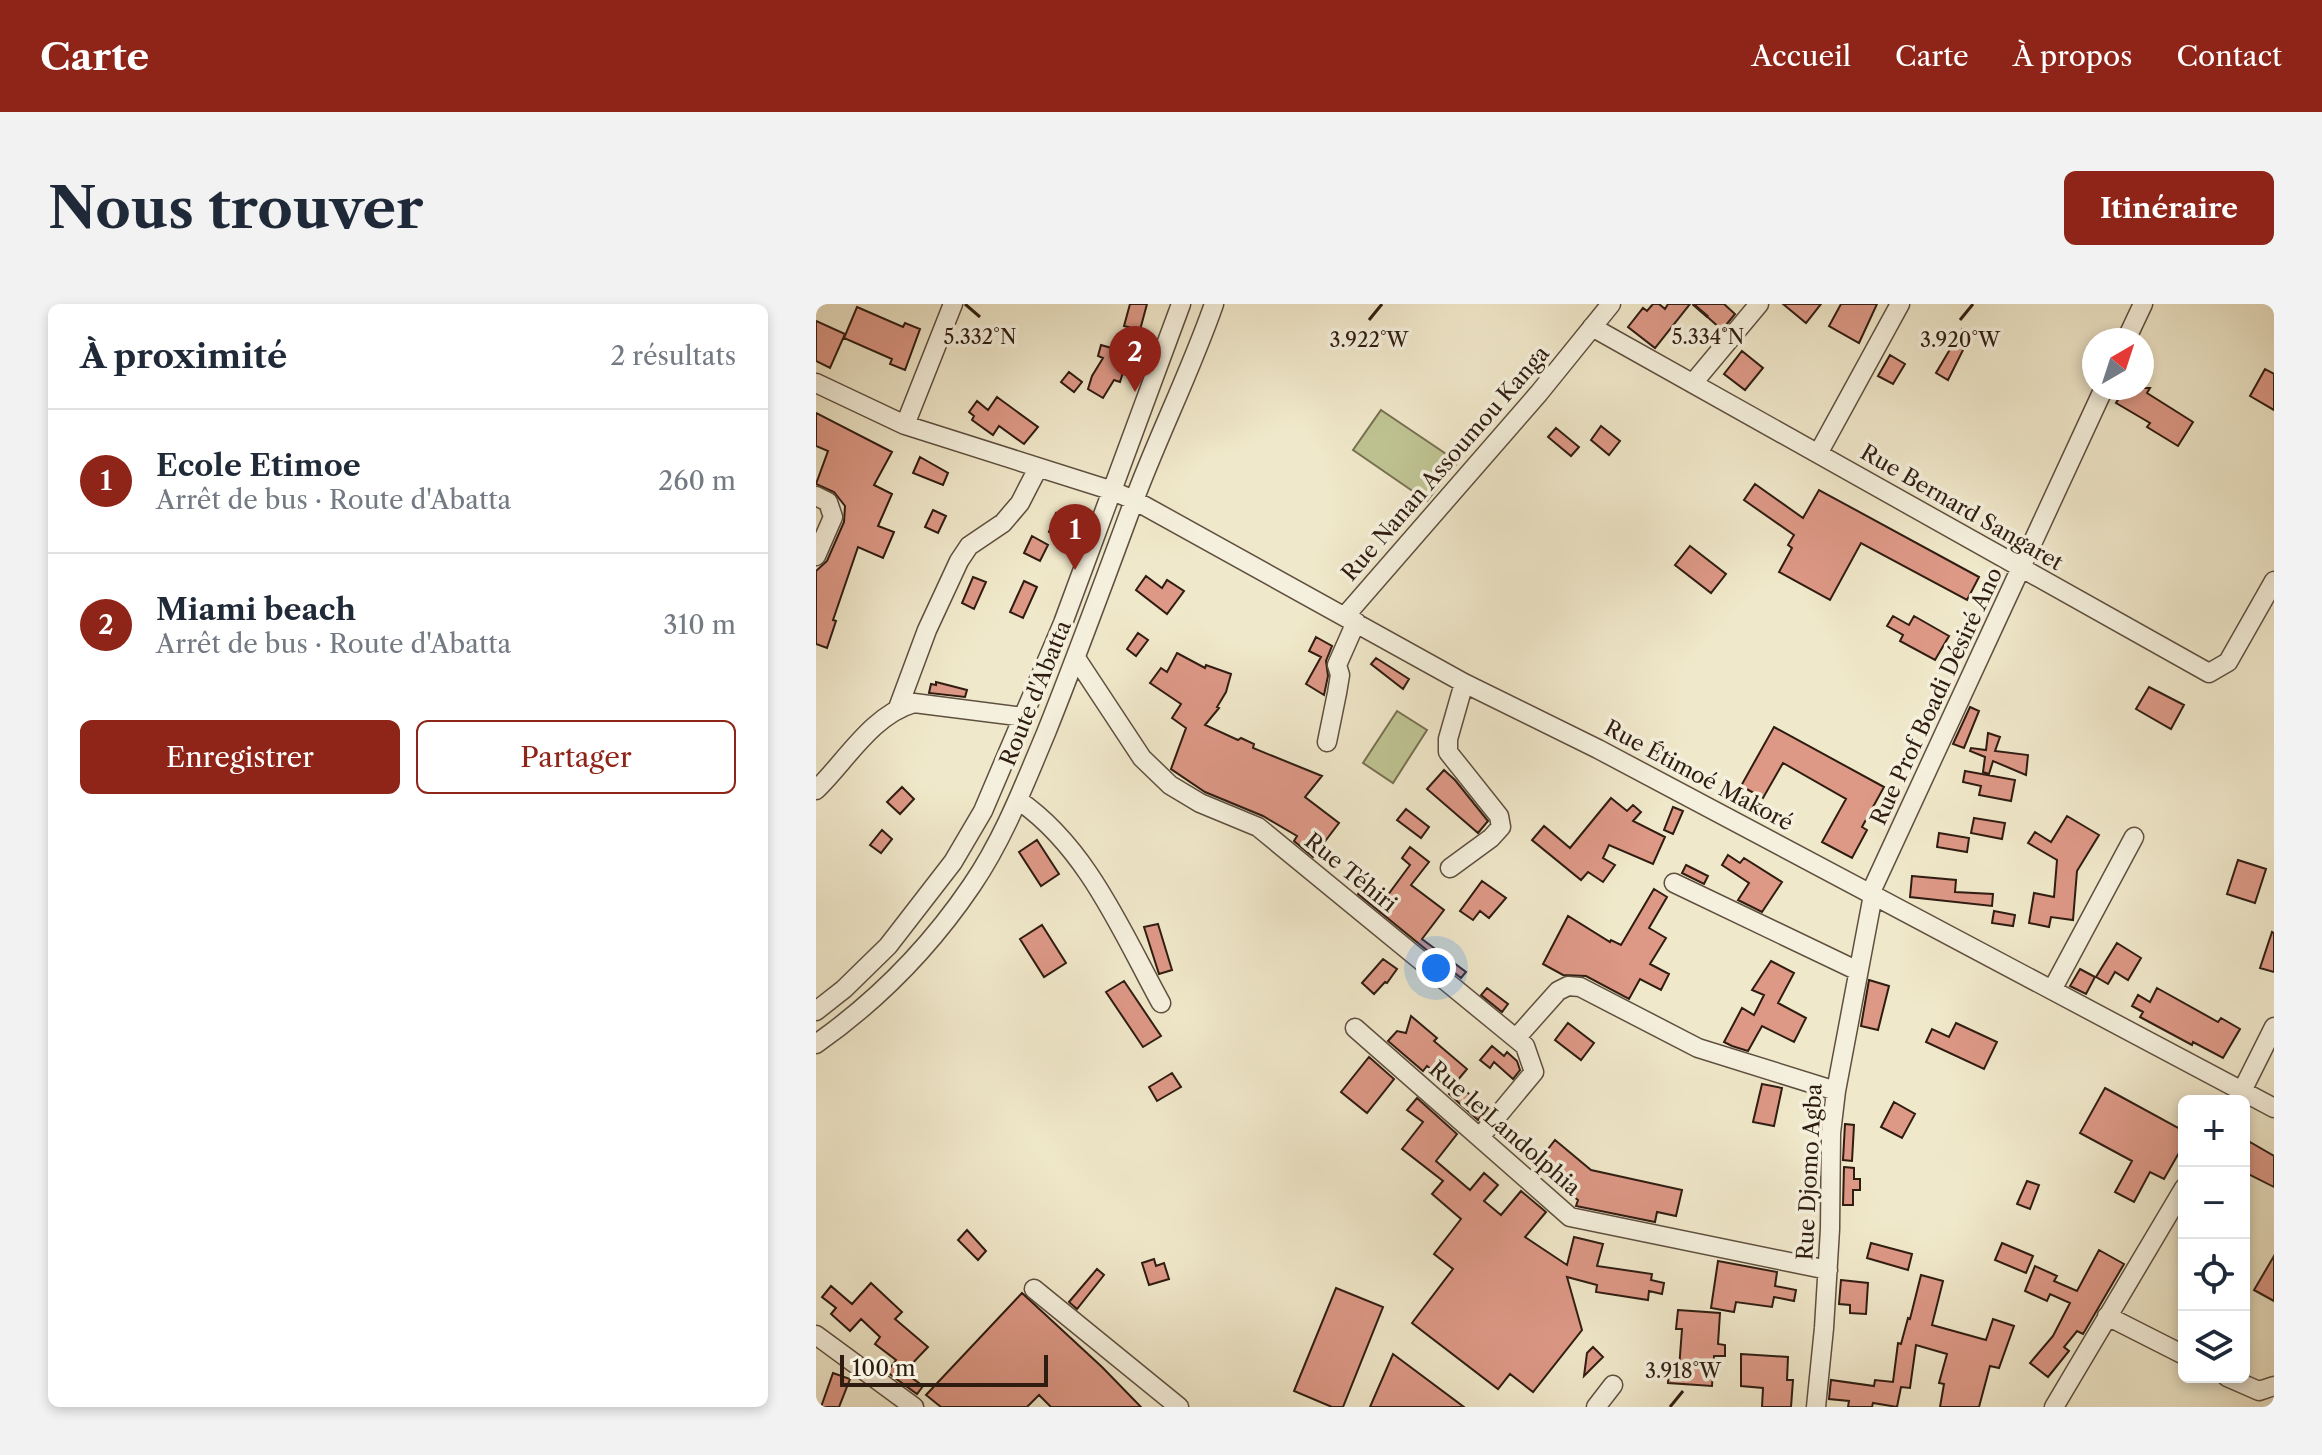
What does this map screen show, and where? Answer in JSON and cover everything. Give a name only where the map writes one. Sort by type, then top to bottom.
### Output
[{"type":"street","points":[[905,425],[953,304]]},
{"type":"street","name":"Route d'Abatta","points":[[816,1011],[844,989],[888,946],[953,862],[983,811],[1063,623],[1181,304]]},
{"type":"street","name":"Route d'Abatta","points":[[816,1044],[867,1006],[939,929],[973,884],[999,840],[1076,658],[1134,500],[1214,304]]},
{"type":"street","name":"Rue Nanan Assoumou Kanga","points":[[1327,742],[1340,675],[1337,665],[1351,619],[1611,304]]},
{"type":"street","points":[[1693,383],[1759,304]]},
{"type":"street","points":[[1819,452],[1900,304]]},
{"type":"street","points":[[2132,328],[2143,304]]},
{"type":"street","name":"Rue Bernard Sangaret","points":[[1592,327],[2209,673],[2228,662],[2274,581]]},
{"type":"street","name":"Rue Étimoé Makoré","points":[[816,383],[905,425],[1134,500],[1464,683],[1598,749],[1872,894],[2052,990],[2238,1095]]},
{"type":"street","name":"Rue Prof Boadi Désiré Ano","points":[[1872,894],[2099,400]]},
{"type":"street","points":[[898,708],[927,630],[959,561],[969,546],[1003,523],[1020,503],[1038,468]]},
{"type":"street","points":[[816,496],[828,502],[833,517],[816,556]]},
{"type":"street","name":"Rue Téhiri","points":[[1076,658],[1142,758],[1170,785],[1200,803],[1258,827],[1525,1046],[1534,1072],[1480,1137]]},
{"type":"street","points":[[1450,868],[1501,827],[1499,816],[1448,752],[1448,739],[1464,683]]},
{"type":"street","points":[[816,790],[878,723],[898,708],[914,703],[1024,717]]},
{"type":"street","points":[[1018,800],[1042,816],[1072,851],[1105,900],[1161,1003]]},
{"type":"street","points":[[2052,990],[2134,837]]},
{"type":"street","points":[[1674,883],[1858,971]]},
{"type":"street","name":"Rue Djomo Agba","points":[[1816,1407],[1828,1270],[1831,1133],[1872,894]]},
{"type":"street","points":[[1517,1037],[1558,991],[1568,986],[1580,987],[1698,1048],[1836,1091]]},
{"type":"street","points":[[2240,1095],[2274,1027]]},
{"type":"street","name":"Rue le Landolphia","points":[[1355,1028],[1570,1217],[1828,1270]]},
{"type":"street","name":"Rue Étimoé Makoré","points":[[2250,1100],[2274,1108]]},
{"type":"street","points":[[2054,1407],[2178,1198]]},
{"type":"street","points":[[1034,1289],[1179,1407]]},
{"type":"street","points":[[2107,1316],[2178,1352]]},
{"type":"street","points":[[816,1335],[914,1407]]},
{"type":"street","points":[[2241,1383],[2259,1391],[2274,1386]]},
{"type":"street","points":[[1596,1407],[1613,1385]]},
{"type":"green space","points":[[1381,410],[1458,462],[1427,501],[1353,450]]},
{"type":"green space","points":[[1397,711],[1427,730],[1393,783],[1363,763]]},
{"type":"building","points":[[1130,304],[1147,304],[1140,330],[1124,326]]},
{"type":"building","points":[[1653,304],[1665,309],[1668,304],[1690,304],[1655,348],[1628,327],[1643,308],[1647,311]]},
{"type":"building","points":[[1693,304],[1724,304],[1735,314],[1722,330]]},
{"type":"building","points":[[1783,304],[1821,304],[1806,323]]},
{"type":"building","points":[[1841,304],[1877,304],[1859,343],[1829,326]]},
{"type":"building","points":[[857,307],[903,327],[905,323],[920,329],[905,370],[890,364],[892,359],[844,338]]},
{"type":"building","points":[[816,321],[845,334],[830,368],[816,361]]},
{"type":"building","points":[[1962,329],[1971,334],[1948,380],[1936,373]]},
{"type":"building","points":[[1101,345],[1129,353],[1120,382],[1114,380],[1103,398],[1088,389],[1103,358],[1098,356]]},
{"type":"building","points":[[1742,351],[1763,368],[1745,390],[1724,374]]},
{"type":"building","points":[[1890,355],[1905,364],[1893,384],[1878,376]]},
{"type":"building","points":[[2265,369],[2274,374],[2274,410],[2250,396]]},
{"type":"building","points":[[1069,372],[1082,382],[1074,392],[1061,382]]},
{"type":"building","points":[[997,397],[1038,427],[1024,444],[999,426],[993,435],[972,420],[974,416],[969,412],[977,401],[988,410]]},
{"type":"building","points":[[2154,397],[2193,422],[2178,446],[2147,427],[2150,423],[2116,403],[2118,400],[2154,400]]},
{"type":"building","points":[[816,413],[892,452],[874,485],[892,494],[878,526],[894,532],[883,558],[858,547],[833,620],[836,621],[827,648],[816,644],[816,571],[827,561],[844,522],[845,506],[834,492],[816,484],[828,451],[816,446]]},
{"type":"building","points":[[1601,426],[1620,441],[1609,455],[1591,440]]},
{"type":"building","points":[[1556,428],[1579,447],[1571,456],[1548,437]]},
{"type":"building","points":[[920,457],[948,473],[943,485],[913,473]]},
{"type":"building","points":[[1755,484],[1803,518],[1819,490],[1979,577],[1967,600],[1861,543],[1830,600],[1779,572],[1792,548],[1788,545],[1794,535],[1744,500]]},
{"type":"building","points":[[933,510],[946,516],[938,533],[925,527]]},
{"type":"building","points":[[1056,513],[1070,518],[1063,537],[1049,532]]},
{"type":"building","points":[[1032,536],[1048,545],[1040,561],[1024,553]]},
{"type":"building","points":[[1690,546],[1726,574],[1711,593],[1675,565]]},
{"type":"building","points":[[1146,576],[1162,588],[1167,580],[1184,591],[1167,614],[1136,590]]},
{"type":"building","points":[[973,577],[986,582],[974,609],[962,603]]},
{"type":"building","points":[[1024,581],[1037,587],[1023,618],[1010,612]]},
{"type":"building","points":[[1893,616],[1909,625],[1914,616],[1949,636],[1935,660],[1900,641],[1903,635],[1887,626]]},
{"type":"building","points":[[1138,633],[1148,640],[1136,656],[1127,649]]},
{"type":"building","points":[[1316,637],[1332,646],[1326,661],[1328,676],[1324,695],[1306,684],[1321,657],[1309,651]]},
{"type":"building","points":[[1177,653],[1205,668],[1206,665],[1231,674],[1219,708],[1205,725],[1238,740],[1241,738],[1254,744],[1253,748],[1322,776],[1305,797],[1339,823],[1313,857],[1294,841],[1297,836],[1263,816],[1205,792],[1171,769],[1186,728],[1172,718],[1181,704],[1150,683],[1161,668],[1167,672]]},
{"type":"building","points":[[1376,658],[1409,679],[1403,689],[1371,664]]},
{"type":"building","points":[[936,682],[967,690],[965,697],[929,693],[931,684],[936,685]]},
{"type":"building","points":[[2149,687],[2184,705],[2171,729],[2136,709]]},
{"type":"building","points":[[1970,707],[1979,711],[1964,748],[1953,744]]},
{"type":"building","points":[[1774,727],[1884,787],[1862,827],[1867,830],[1852,858],[1822,842],[1846,799],[1783,763],[1763,798],[1741,786]]},
{"type":"building","points":[[1988,733],[2000,737],[1995,751],[2028,755],[2026,775],[1993,761],[1989,774],[1983,772],[1985,757],[1970,751],[1971,748],[1986,750]]},
{"type":"building","points":[[1444,770],[1488,821],[1478,833],[1427,789]]},
{"type":"building","points":[[1965,771],[2015,780],[2011,801],[1979,795],[1981,786],[1963,782]]},
{"type":"building","points":[[902,787],[914,799],[900,814],[887,802]]},
{"type":"building","points":[[1611,798],[1627,811],[1633,805],[1641,812],[1633,821],[1665,837],[1653,864],[1609,845],[1603,858],[1615,865],[1603,882],[1588,872],[1581,880],[1532,840],[1544,826],[1570,848]]},
{"type":"building","points":[[1673,807],[1683,811],[1673,834],[1664,830]]},
{"type":"building","points":[[1406,809],[1429,827],[1421,838],[1397,820]]},
{"type":"building","points":[[2067,816],[2099,835],[2077,871],[2073,920],[2051,917],[2049,927],[2029,923],[2034,893],[2054,897],[2057,860],[2028,843],[2035,832],[2051,842]]},
{"type":"building","points":[[1974,818],[2005,823],[2002,839],[1971,833]]},
{"type":"building","points":[[882,830],[892,839],[881,853],[870,845]]},
{"type":"building","points":[[1939,833],[1969,838],[1967,852],[1937,847]]},
{"type":"building","points":[[1037,840],[1059,874],[1041,886],[1019,852]]},
{"type":"building","points":[[1410,847],[1429,862],[1411,885],[1444,910],[1422,939],[1466,972],[1461,978],[1358,894],[1360,891],[1379,907],[1410,865],[1402,858]]},
{"type":"building","points":[[1728,855],[1740,863],[1744,858],[1782,882],[1762,912],[1738,900],[1749,883],[1722,865]]},
{"type":"building","points":[[2238,860],[2266,869],[2255,903],[2227,894]]},
{"type":"building","points":[[1686,865],[1708,876],[1704,884],[1682,873]]},
{"type":"building","points":[[1912,876],[1956,880],[1955,892],[1993,894],[1992,906],[1910,897]]},
{"type":"building","points":[[1482,881],[1506,898],[1489,918],[1480,911],[1473,920],[1460,911]]},
{"type":"building","points":[[1654,889],[1667,897],[1649,928],[1666,938],[1650,964],[1669,974],[1661,990],[1640,979],[1629,999],[1586,976],[1563,975],[1543,964],[1568,916],[1610,942],[1621,945]]},
{"type":"building","points":[[1994,911],[2015,915],[2013,926],[1992,923]]},
{"type":"building","points":[[1158,924],[1172,970],[1159,974],[1144,927]]},
{"type":"building","points":[[1042,925],[1066,963],[1044,977],[1020,939]]},
{"type":"building","points":[[2274,933],[2274,972],[2260,968]]},
{"type":"building","points":[[2117,943],[2141,958],[2128,980],[2115,972],[2108,984],[2096,977]]},
{"type":"building","points":[[1383,959],[1397,969],[1374,994],[1362,983]]},
{"type":"building","points":[[1771,961],[1794,973],[1778,1003],[1806,1018],[1794,1042],[1762,1026],[1748,1051],[1724,1042],[1742,1008],[1754,1015],[1764,995],[1752,990]]},
{"type":"building","points":[[2080,969],[2095,977],[2086,994],[2070,986]]},
{"type":"building","points":[[1869,980],[1889,986],[1878,1030],[1861,1026]]},
{"type":"building","points":[[1124,981],[1161,1036],[1143,1047],[1106,992]]},
{"type":"building","points":[[1487,988],[1508,1004],[1502,1012],[1481,995]]},
{"type":"building","points":[[2157,988],[2218,1022],[2221,1018],[2240,1029],[2223,1058],[2140,1017],[2143,1012],[2132,1006],[2138,995],[2150,1002]]},
{"type":"building","points":[[1411,1016],[1467,1069],[1452,1087],[1427,1066],[1423,1071],[1388,1041],[1397,1031],[1406,1033]]},
{"type":"building","points":[[1568,1023],[1594,1043],[1581,1060],[1555,1040]]},
{"type":"building","points":[[1956,1023],[1997,1042],[1984,1069],[1926,1042],[1932,1029],[1949,1037]]},
{"type":"building","points":[[1492,1046],[1504,1056],[1507,1052],[1517,1061],[1520,1070],[1513,1079],[1494,1062],[1490,1068],[1480,1060]]},
{"type":"building","points":[[1369,1057],[1394,1079],[1367,1113],[1341,1092]]},
{"type":"building","points":[[1172,1073],[1181,1087],[1157,1101],[1149,1087]]},
{"type":"building","points":[[1762,1084],[1782,1088],[1774,1126],[1753,1122]]},
{"type":"building","points":[[1457,1085],[1488,1108],[1478,1120],[1449,1094]]},
{"type":"building","points":[[2105,1088],[2178,1128],[2178,1154],[2164,1179],[2150,1172],[2134,1202],[2115,1192],[2132,1161],[2080,1133]]},
{"type":"building","points":[[1417,1098],[1457,1134],[1436,1161],[1470,1190],[1484,1173],[1498,1185],[1484,1201],[1501,1215],[1521,1191],[1546,1212],[1525,1237],[1567,1265],[1574,1237],[1603,1244],[1597,1266],[1652,1274],[1651,1280],[1664,1283],[1662,1294],[1649,1291],[1648,1300],[1596,1292],[1597,1285],[1567,1277],[1582,1330],[1533,1392],[1510,1374],[1498,1389],[1412,1323],[1453,1269],[1434,1254],[1461,1219],[1432,1194],[1443,1181],[1402,1149],[1423,1122],[1407,1110]]},
{"type":"building","points":[[1894,1102],[1915,1114],[1902,1138],[1881,1127]]},
{"type":"building","points":[[1845,1124],[1854,1125],[1852,1161],[1843,1160]]},
{"type":"building","points":[[1555,1140],[1591,1170],[1682,1190],[1676,1216],[1657,1212],[1655,1222],[1576,1206],[1578,1200],[1534,1167]]},
{"type":"building","points":[[2250,1142],[2274,1156],[2274,1187],[2250,1175]]},
{"type":"building","points":[[1844,1167],[1854,1168],[1854,1179],[1860,1179],[1860,1190],[1853,1190],[1853,1205],[1843,1205]]},
{"type":"building","points":[[2027,1181],[2039,1185],[2030,1209],[2017,1204]]},
{"type":"building","points":[[967,1230],[986,1251],[978,1260],[958,1240]]},
{"type":"building","points":[[1871,1243],[1912,1254],[1908,1270],[1867,1258]]},
{"type":"building","points":[[2002,1243],[2033,1256],[2026,1273],[1995,1260]]},
{"type":"building","points":[[2099,1250],[2124,1264],[2083,1334],[2077,1331],[2064,1347],[2069,1351],[2048,1377],[2030,1363],[2053,1336],[2070,1303],[2050,1294],[2047,1301],[2025,1291],[2035,1266],[2057,1276],[2054,1281],[2077,1291]]},
{"type":"building","points":[[2274,1256],[2274,1301],[2254,1290]]},
{"type":"building","points":[[1154,1259],[1156,1266],[1164,1263],[1169,1279],[1149,1285],[1142,1263]]},
{"type":"building","points":[[1718,1261],[1777,1272],[1775,1286],[1796,1290],[1794,1301],[1774,1297],[1772,1307],[1736,1302],[1734,1312],[1711,1308]]},
{"type":"building","points":[[1097,1269],[1104,1275],[1077,1309],[1069,1302]]},
{"type":"building","points":[[1921,1275],[1943,1281],[1932,1325],[1986,1340],[1993,1319],[2014,1326],[1999,1368],[1990,1366],[1979,1407],[1940,1407],[1944,1384],[1939,1383],[1947,1354],[1916,1345],[1910,1388],[1901,1387],[1897,1407],[1873,1403],[1872,1407],[1848,1407],[1849,1401],[1829,1399],[1831,1380],[1874,1386],[1875,1380],[1893,1382],[1898,1343],[1901,1344],[1910,1319]]},
{"type":"building","points":[[1841,1280],[1868,1283],[1866,1314],[1850,1313],[1850,1305],[1839,1304]]},
{"type":"building","points":[[871,1283],[902,1312],[895,1319],[928,1347],[904,1372],[923,1386],[917,1394],[887,1372],[896,1360],[875,1344],[880,1337],[861,1319],[850,1331],[831,1314],[836,1308],[822,1297],[831,1286],[852,1304]]},
{"type":"building","points":[[1336,1288],[1383,1307],[1343,1407],[1332,1407],[1294,1391]]},
{"type":"building","points":[[1022,1293],[1141,1407],[1051,1407],[1039,1395],[1027,1407],[941,1407],[926,1395]]},
{"type":"building","points":[[1678,1310],[1720,1313],[1718,1344],[1725,1345],[1725,1356],[1714,1356],[1712,1386],[1668,1383],[1669,1369],[1679,1369],[1682,1329],[1676,1329]]},
{"type":"building","points":[[1593,1347],[1603,1357],[1584,1376],[1587,1353]]},
{"type":"building","points":[[1393,1354],[1464,1407],[1370,1407]]},
{"type":"building","points":[[1741,1354],[1788,1357],[1787,1380],[1793,1380],[1791,1407],[1762,1407],[1763,1388],[1741,1386]]},
{"type":"building","points":[[833,1373],[850,1379],[839,1407],[821,1407]]},
{"type":"place","name":"Miami beach","points":[[1135,392]]},
{"type":"place","name":"Ecole Etimoe","points":[[1075,570]]}]
